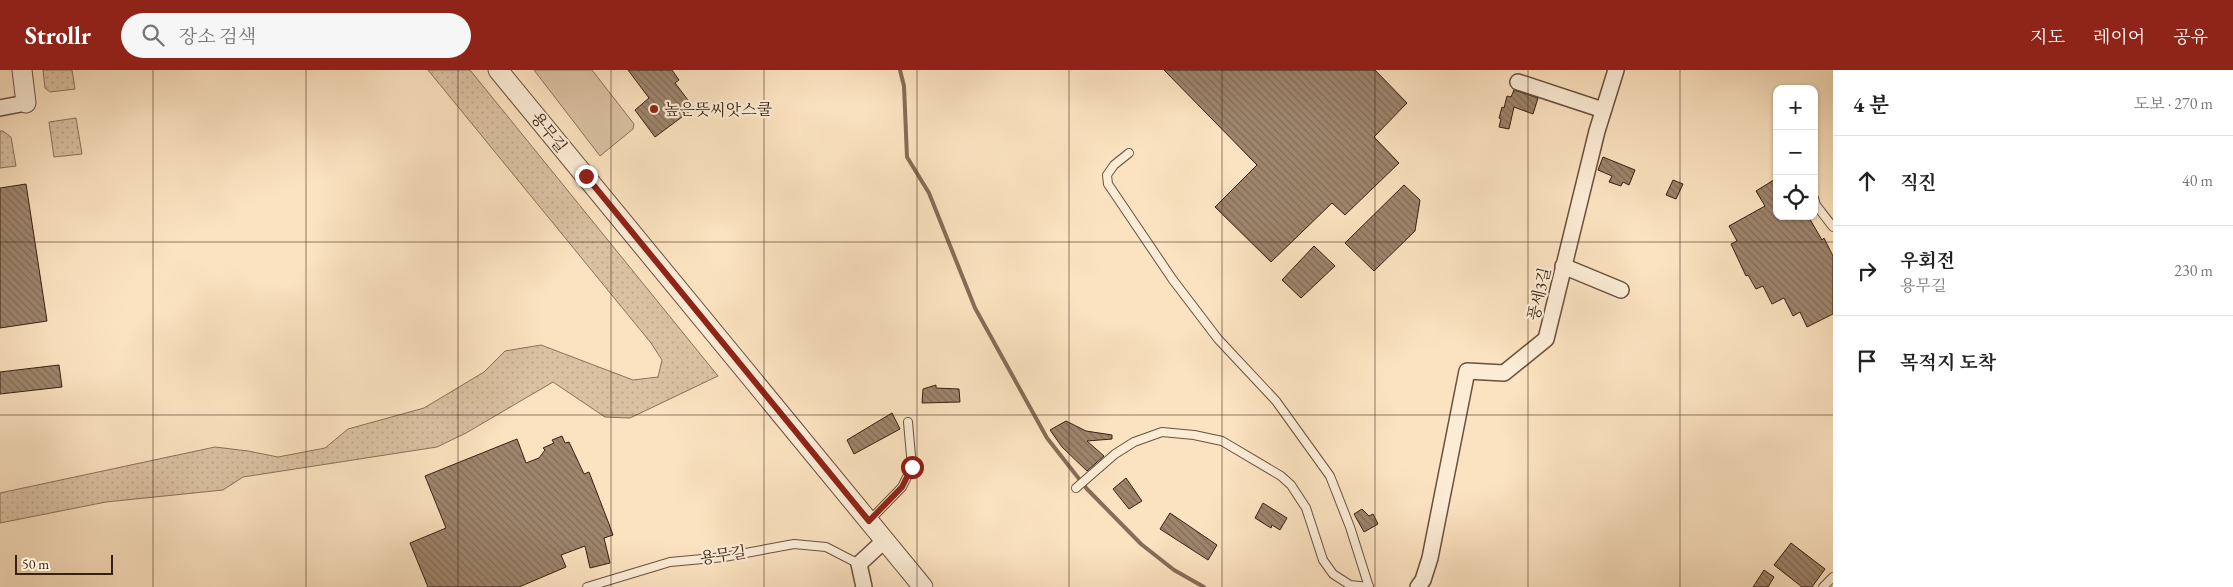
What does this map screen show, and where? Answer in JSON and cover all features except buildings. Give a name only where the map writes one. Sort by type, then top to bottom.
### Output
[{"type":"street","points":[[0,108],[26,104],[22,70]]},
{"type":"street","name":"용무길","points":[[498,70],[923,587]]},
{"type":"street","name":"풍세3길","points":[[1418,587],[1423,580],[1430,558],[1467,371],[1504,373],[1546,339],[1603,110],[1616,70]]},
{"type":"street","points":[[1518,82],[1603,110]]},
{"type":"street","points":[[1563,266],[1621,290]]},
{"type":"street","points":[[864,587],[859,564],[885,540]]},
{"type":"lane","points":[[1078,487],[1115,454],[1134,442],[1162,432],[1222,440],[1281,476],[1291,485],[1306,508],[1322,560],[1333,574],[1350,585],[1369,587],[1350,526],[1330,476],[1276,401],[1218,339],[1174,280],[1108,184],[1107,175],[1114,165],[1129,153]]},
{"type":"lane","points":[[1818,208],[1833,227]]},
{"type":"lane","points":[[869,521],[902,487],[912,467],[908,422]]},
{"type":"lane","name":"용무길","points":[[586,587],[670,562],[724,557],[794,544],[826,547],[859,564]]},
{"type":"lane","points":[[1823,587],[1833,576]]},
{"type":"shaded area","points":[[43,70],[72,70],[75,89],[50,92],[45,88]]},
{"type":"shaded area","points":[[428,70],[470,70],[718,376],[630,418],[605,417],[553,382],[466,433],[437,447],[243,477],[223,490],[106,502],[0,523],[0,493],[215,447],[278,457],[325,448],[348,429],[424,408],[484,372],[505,351],[541,345],[633,380],[658,377],[662,360],[651,343]]},
{"type":"shaded area","points":[[534,70],[592,70],[634,124],[633,129],[600,156]]},
{"type":"shaded area","points":[[76,118],[82,154],[54,157],[49,122]]},
{"type":"shaded area","points":[[0,131],[11,137],[16,166],[0,168]]},
{"type":"waterway","points":[[900,70],[904,86],[907,157],[929,193],[975,308],[1047,438],[1087,489],[1141,544],[1174,570],[1204,587]]},
{"type":"place","name":"높은뜻씨앗스쿨","points":[[654,109]]},
{"type":"route","points":[[586,176],[869,521],[902,487],[912,467]]}]
